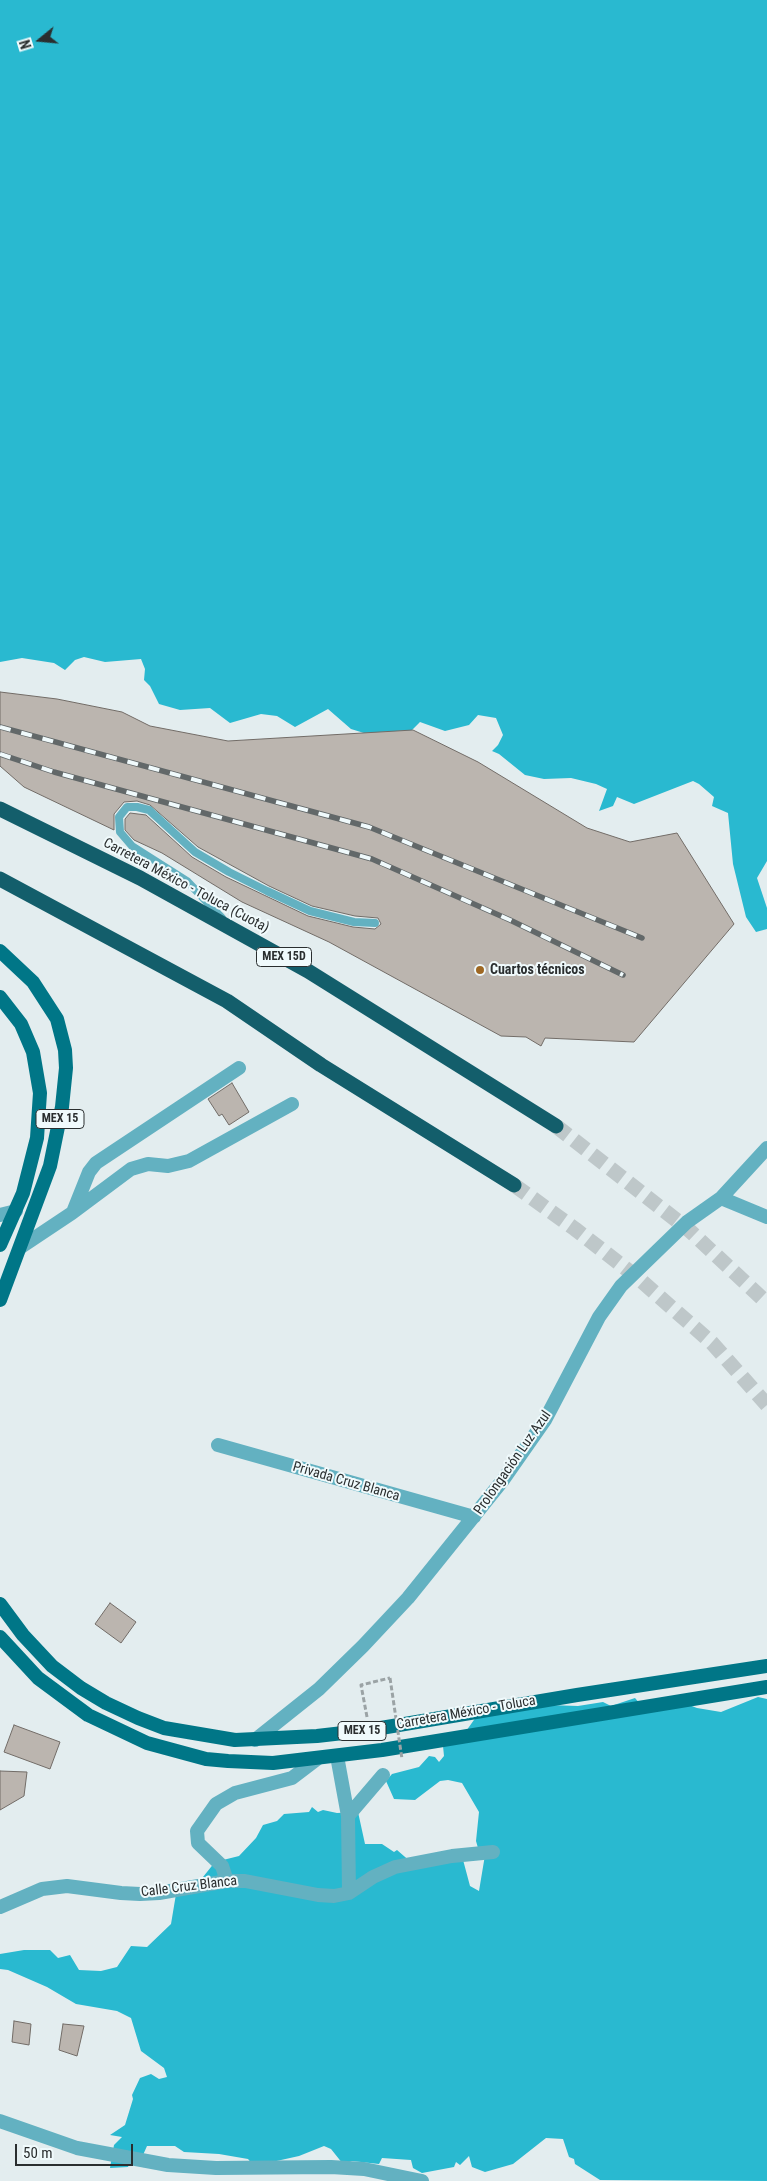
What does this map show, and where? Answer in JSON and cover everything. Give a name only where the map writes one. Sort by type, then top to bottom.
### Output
[{"type":"highway","name":"Carretera México - Toluca (Cuota)","points":[[0,809],[140,878],[308,971],[556,1126]]},
{"type":"highway","points":[[0,879],[227,1000],[321,1065],[514,1185]]},
{"type":"main road","name":"MEX 15","points":[[0,952],[33,982],[44,997],[57,1019],[65,1050],[65,1088],[50,1166],[0,1300]]},
{"type":"main road","name":"MEX 15","points":[[0,997],[21,1024],[33,1052],[40,1093],[37,1138],[23,1192],[0,1245]]},
{"type":"main road","name":"Carretera México - Toluca","points":[[0,1604],[23,1635],[52,1666],[81,1688],[106,1703],[164,1728],[215,1738],[255,1740],[369,1730],[577,1695],[767,1666]]},
{"type":"main road","name":"Carretera México - Toluca","points":[[0,1637],[27,1668],[63,1699],[88,1715],[147,1744],[206,1759],[228,1761],[273,1763],[317,1759],[767,1687]]},
{"type":"street","points":[[72,1213],[89,1172],[96,1163],[239,1068]]},
{"type":"street","points":[[21,1247],[72,1213],[131,1168],[148,1164],[168,1166],[189,1161],[292,1104]]},
{"type":"street","name":"Prolongación Luz Azul","points":[[255,1740],[319,1689],[408,1598],[503,1480],[546,1420],[599,1317],[621,1286],[686,1222],[721,1198],[767,1148]]},
{"type":"street","points":[[721,1198],[767,1217]]},
{"type":"street","points":[[0,1215],[16,1211]]},
{"type":"street","name":"Privada Cruz Blanca","points":[[218,1445],[474,1517]]},
{"type":"street","points":[[337,1756],[348,1816],[350,1893]]},
{"type":"street","points":[[227,1881],[222,1866],[198,1843],[197,1831],[216,1804],[235,1793],[270,1786],[292,1778],[317,1759]]},
{"type":"street","points":[[348,1816],[383,1775]]},
{"type":"street","points":[[350,1893],[373,1877],[395,1867],[452,1856],[493,1852]]},
{"type":"street","name":"Calle Cruz Blanca","points":[[0,1907],[42,1890],[67,1886],[121,1893],[159,1893],[227,1881],[245,1880],[318,1895],[350,1893]]},
{"type":"street","points":[[0,2121],[77,2148],[168,2165],[245,2169],[331,2166],[364,2169],[422,2181]]},
{"type":"lane","points":[[232,928],[187,880],[132,846],[120,832],[119,817],[127,808],[137,807],[149,810],[195,852],[228,872],[268,892],[310,911],[354,922],[375,923]]},
{"type":"path","points":[[369,1730],[360,1685],[390,1678],[402,1759]]},
{"type":"shaded area","points":[[0,0],[767,0],[767,861],[757,878],[767,908],[767,929],[756,932],[746,917],[733,864],[728,813],[712,806],[714,797],[693,781],[634,804],[617,797],[613,806],[599,811],[607,789],[596,784],[571,778],[544,779],[525,775],[499,754],[492,751],[498,745],[503,735],[496,718],[478,715],[469,725],[445,731],[420,722],[405,737],[390,741],[351,729],[328,709],[295,727],[277,716],[261,714],[230,723],[210,708],[180,710],[159,704],[150,686],[144,680],[145,669],[141,659],[105,662],[84,657],[75,660],[65,670],[54,663],[22,658],[0,662]]},
{"type":"shaded area","points":[[758,1697],[767,1699],[767,2181],[600,2180],[575,2164],[574,2159],[569,2157],[563,2139],[546,2138],[513,2164],[485,2172],[472,2167],[469,2156],[460,2165],[456,2162],[454,2167],[422,2173],[413,2168],[411,2160],[382,2158],[379,2164],[352,2161],[343,2164],[331,2149],[324,2146],[299,2156],[254,2166],[248,2159],[219,2154],[184,2152],[175,2146],[147,2146],[143,2155],[131,2160],[128,2167],[110,2168],[114,2145],[122,2137],[110,2135],[125,2125],[133,2099],[132,2095],[140,2078],[151,2074],[159,2079],[167,2077],[164,2068],[141,2051],[131,2018],[117,2011],[76,2004],[47,1987],[8,1970],[0,1969],[0,1954],[24,1950],[50,1950],[58,1958],[70,1955],[79,1970],[101,1971],[117,1967],[131,1946],[147,1947],[171,1924],[177,1888],[199,1882],[215,1862],[239,1856],[256,1838],[263,1825],[277,1821],[284,1814],[309,1812],[312,1807],[318,1812],[323,1810],[337,1813],[358,1812],[365,1844],[382,1844],[394,1852],[397,1850],[412,1863],[462,1856],[470,1886],[479,1891],[485,1855],[478,1848],[476,1841],[479,1812],[462,1783],[448,1780],[440,1781],[415,1800],[394,1799],[386,1781],[392,1774],[419,1767],[429,1756],[435,1757],[439,1762],[444,1756],[443,1746],[464,1734],[481,1710],[548,1705],[578,1706],[603,1702],[611,1706],[635,1698],[641,1705],[673,1699],[697,1708],[721,1712]]},
{"type":"building","points":[[0,692],[57,699],[122,712],[150,726],[228,741],[413,730],[478,762],[587,828],[630,842],[677,833],[734,924],[634,1042],[545,1038],[541,1046],[526,1037],[501,1036],[329,942],[242,902],[162,853],[134,840],[125,830],[125,819],[130,813],[146,815],[192,857],[226,877],[308,916],[353,927],[375,929],[381,924],[378,918],[355,916],[312,906],[269,886],[198,847],[150,805],[137,801],[124,802],[114,814],[114,830],[24,787],[0,766]]},
{"type":"building","points":[[232,1083],[249,1112],[229,1125],[222,1114],[219,1116],[208,1099]]},
{"type":"building","points":[[110,1603],[136,1622],[121,1643],[95,1624]]},
{"type":"building","points":[[14,1725],[60,1742],[50,1769],[4,1752]]},
{"type":"building","points":[[0,1771],[27,1772],[24,1796],[0,1810]]},
{"type":"building","points":[[14,2021],[31,2024],[29,2045],[12,2042]]},
{"type":"building","points":[[63,2024],[84,2026],[77,2056],[59,2050]]},
{"type":"tunnel","points":[[556,1126],[689,1230],[767,1303]]},
{"type":"tunnel","points":[[514,1185],[638,1278],[712,1343],[767,1405]]},
{"type":"railway","points":[[0,727],[369,827],[642,938]]},
{"type":"railway","points":[[0,754],[54,772],[372,859],[510,920],[623,975]]},
{"type":"place","name":"Cuartos técnicos","points":[[480,970]]}]
